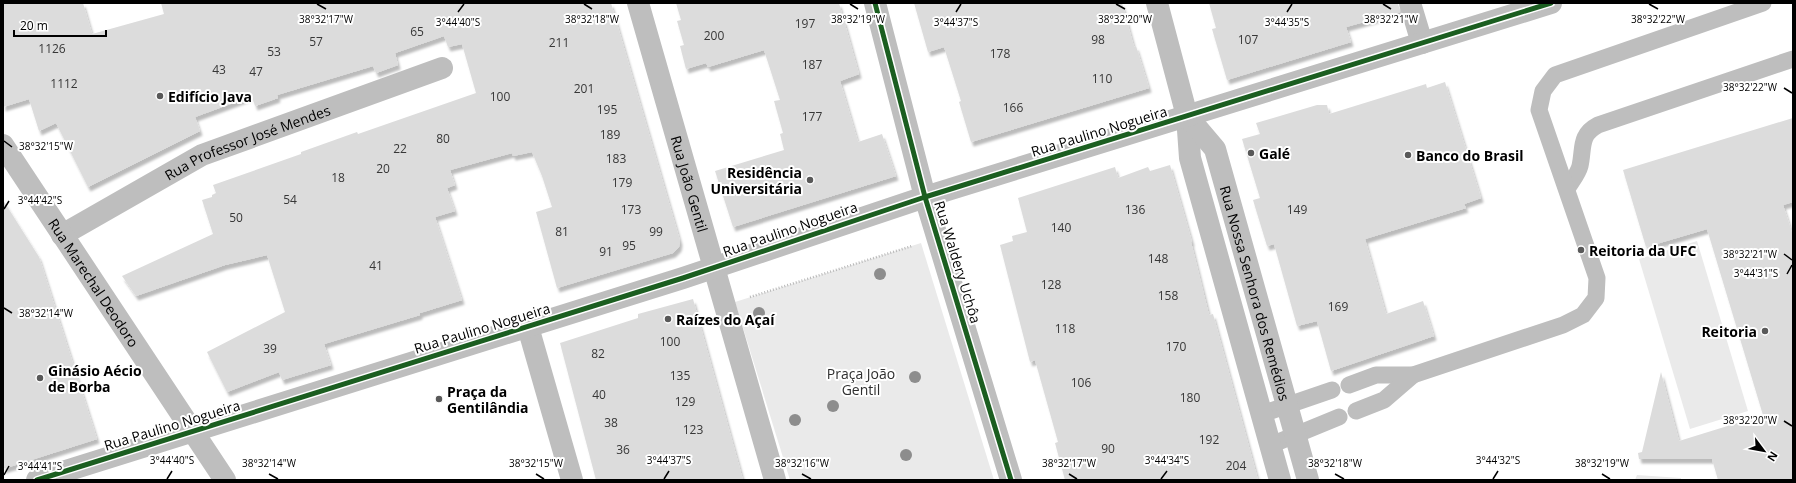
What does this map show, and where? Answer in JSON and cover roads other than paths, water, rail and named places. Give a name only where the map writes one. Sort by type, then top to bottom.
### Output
[{"type":"street","name":"Rua João Gentil","points":[[638,3],[775,480]]},
{"type":"street","name":"Rua Waldery Uchôa","points":[[875,3],[925,198],[1011,480]]},
{"type":"street","name":"Rua Nossa Senhora dos Remédios","points":[[1157,3],[1187,116],[1190,158],[1280,480]]},
{"type":"street","points":[[1410,3],[1422,43]]},
{"type":"street","name":"Rua Paulino Nogueira","points":[[37,480],[528,327],[925,198],[1551,3]]},
{"type":"street","name":"Rua Professor José Mendes","points":[[62,235],[202,155],[442,68]]},
{"type":"street","name":"Rua Nossa Senhora dos Remédios","points":[[1187,116],[1215,149],[1308,480]]},
{"type":"street","name":"Rua Marechal Deodoro","points":[[3,145],[225,480]]},
{"type":"street","points":[[528,327],[572,480]]},
{"type":"lane","points":[[1348,384],[1376,375],[1413,376],[1563,325],[1583,315],[1596,298],[1597,278],[1538,110],[1543,91],[1555,75],[1763,3]]},
{"type":"lane","points":[[1567,189],[1579,168],[1584,138],[1590,129],[1598,124],[1793,59]]},
{"type":"lane","points":[[1356,411],[1384,400],[1413,376]]},
{"type":"lane","points":[[1262,414],[1332,390]]},
{"type":"lane","points":[[1271,445],[1339,417]]},
{"type":"place","name":"Edifício Java","points":[[160,96]]},
{"type":"place","name":"Galé","points":[[1251,153]]},
{"type":"place","name":"Banco do Brasil","points":[[1408,155]]},
{"type":"place","name":"Residência Universitária","points":[[810,180]]},
{"type":"place","name":"Reitoria da UFC","points":[[1581,250]]},
{"type":"place","name":"Raízes do Açaí","points":[[668,319]]},
{"type":"place","name":"Reitoria","points":[[1765,331]]},
{"type":"place","name":"Ginásio Aécio de Borba","points":[[40,378]]},
{"type":"place","name":"Praça da Gentilândia","points":[[439,399]]},
{"type":"park label","name":"Praça João Gentil","points":[[861,382]]}]
